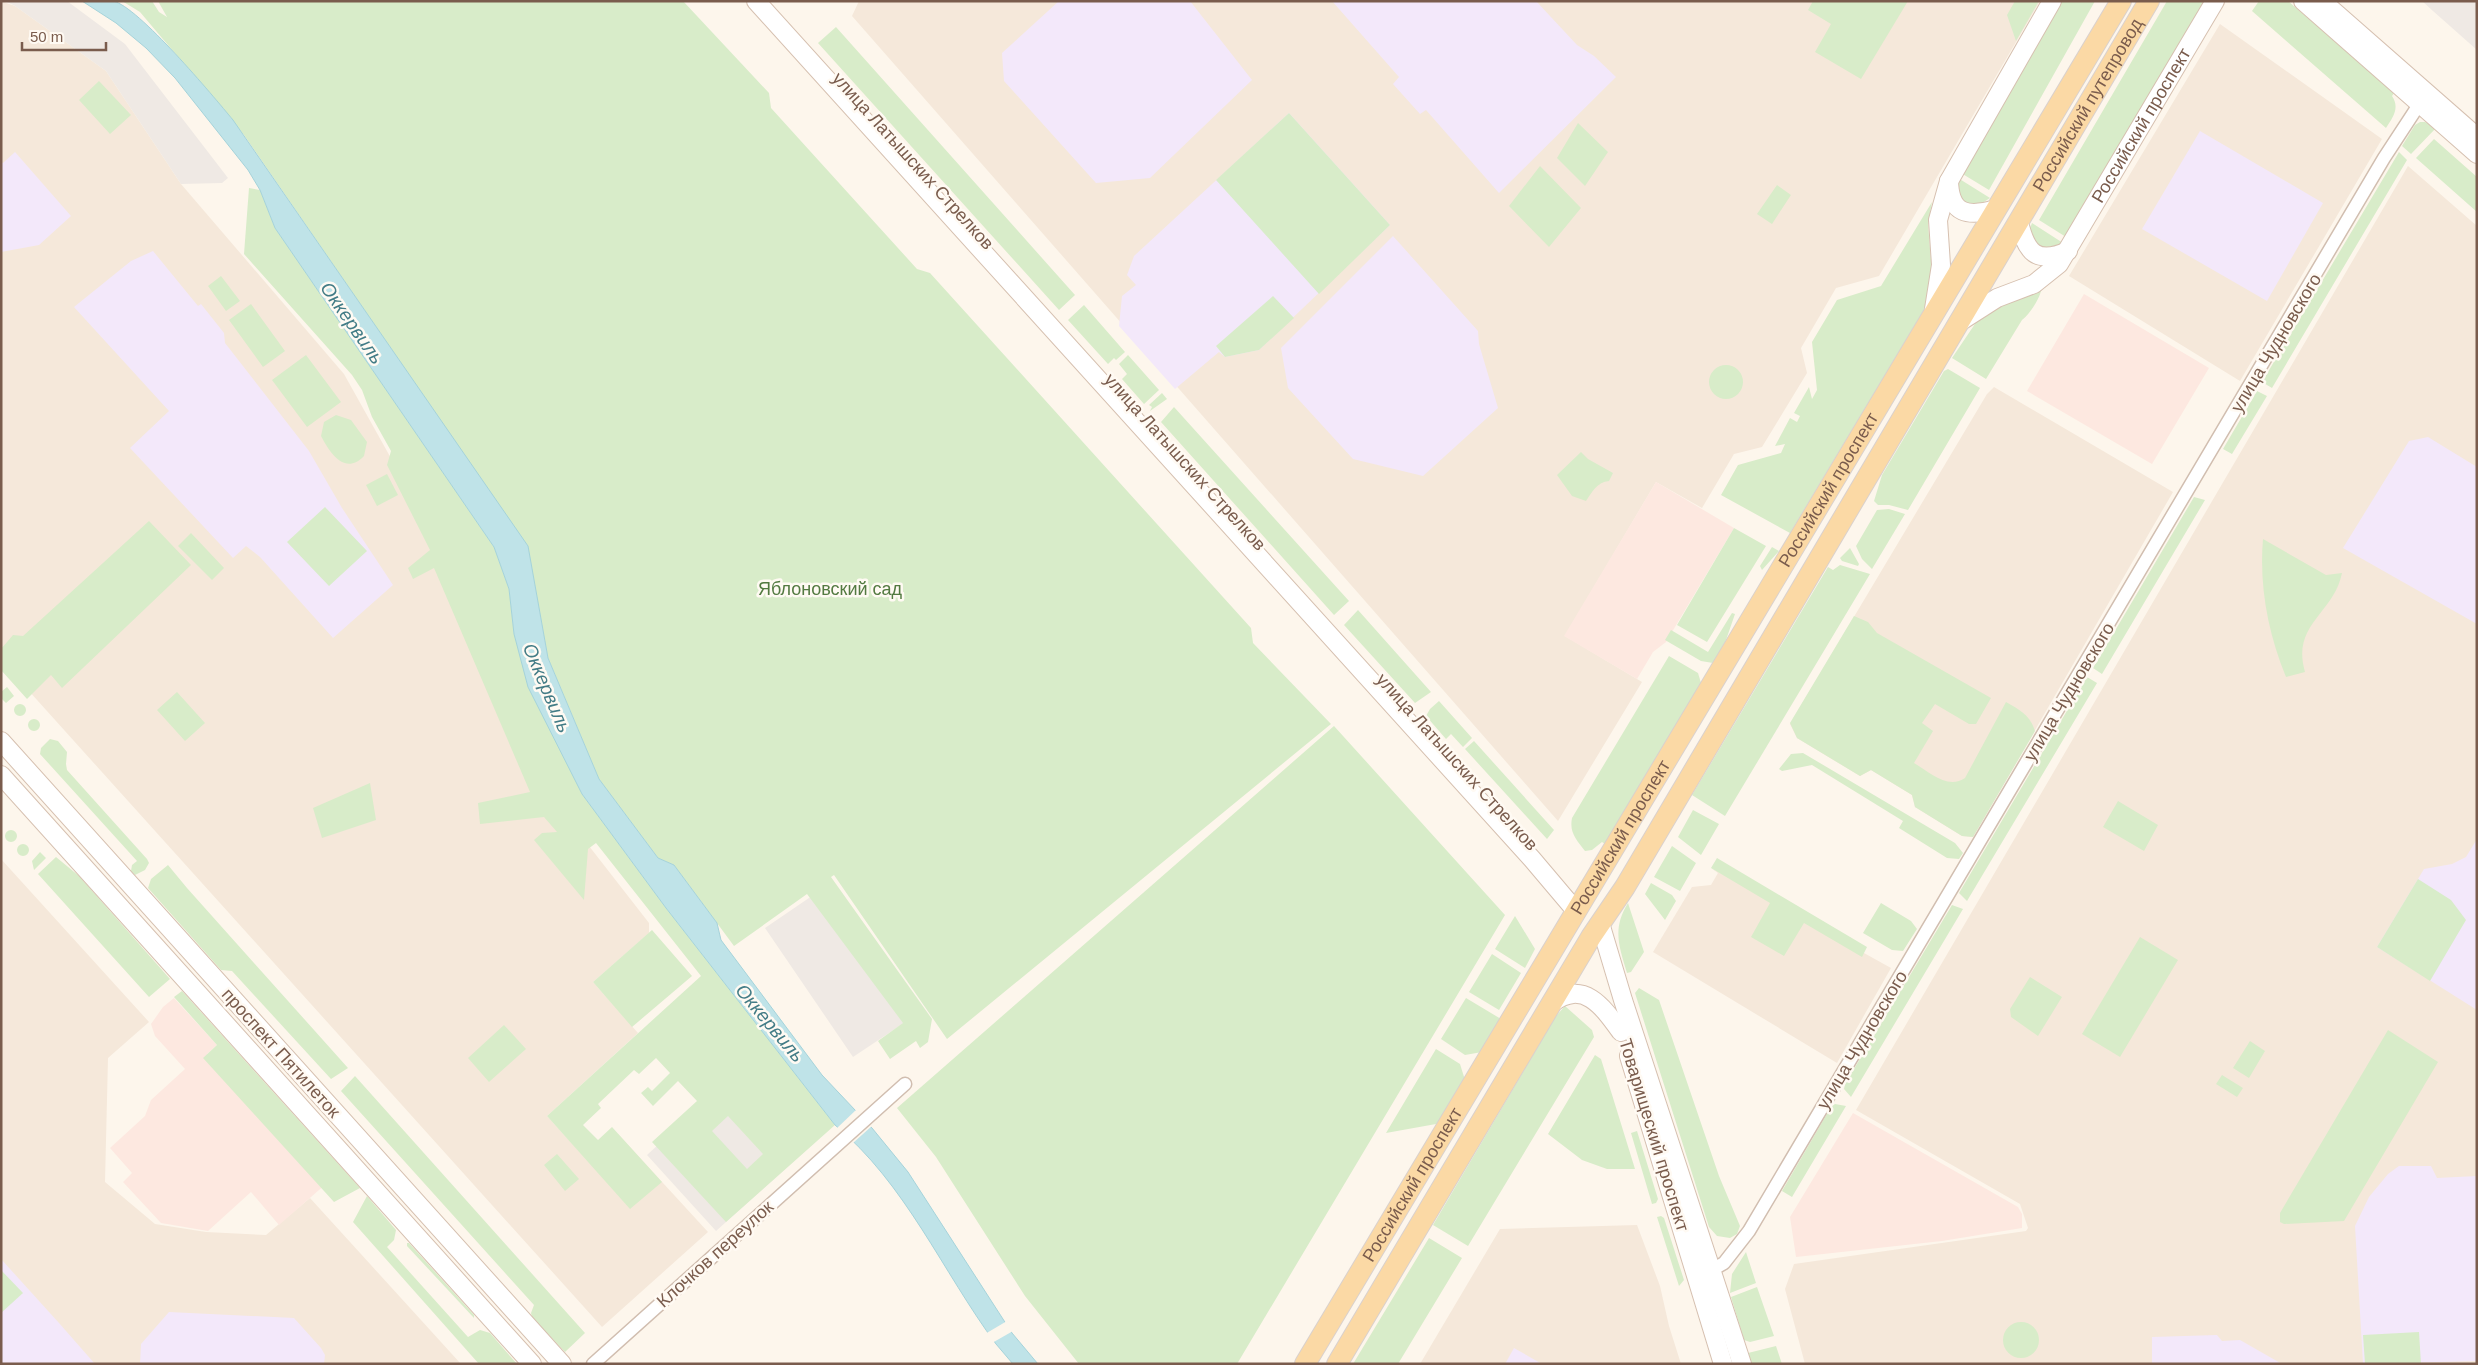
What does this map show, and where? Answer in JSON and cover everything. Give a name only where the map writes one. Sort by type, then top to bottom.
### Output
[{"type":"main road","name":"Российский путепровод","points":[[2001,202],[2120,1]]},
{"type":"main road","name":"Российский путепровод","points":[[2023,215],[2149,1]]},
{"type":"main road","name":"Российский проспект","points":[[1305,1364],[1553,952],[1578,906],[1934,309],[2001,202]]},
{"type":"main road","name":"Российский проспект","points":[[1337,1364],[1552,1003],[1624,887],[2023,215]]},
{"type":"main road","name":"улица Латышских Стрелков","points":[[1578,906],[1596,930]]},
{"type":"street","name":"Российский проспект","points":[[1934,309],[1941,265],[1938,220],[1940,205],[1949,181],[2052,1]]},
{"type":"street","name":"Российский проспект","points":[[1958,323],[1997,298],[2034,284],[2048,275],[2059,264],[2215,1]]},
{"type":"street","name":"улица Латышских Стрелков","points":[[760,2],[1578,906]]},
{"type":"street","points":[[2310,2],[2423,98],[2477,137]]},
{"type":"street","points":[[2423,98],[2477,154]]},
{"type":"street","name":"улица Чудновского","points":[[1705,1273],[1724,1263],[1748,1231],[2423,98]]},
{"type":"street","points":[[1949,181],[1951,200],[1956,207],[1964,212],[1973,214],[2001,202]]},
{"type":"street","points":[[2023,215],[2026,246],[2033,253],[2040,257],[2050,257],[2068,251]]},
{"type":"street","name":"проспект Пятилеток","points":[[1,741],[562,1364]]},
{"type":"street","name":"проспект Пятилеток","points":[[1,775],[532,1364]]},
{"type":"street","name":"Товарищеский проспект","points":[[1596,930],[1623,1000],[1705,1273],[1723,1364]]},
{"type":"street","name":"Товарищеский проспект","points":[[1596,930],[1621,1032],[1705,1273],[1742,1364]]},
{"type":"street","points":[[1552,1003],[1567,993],[1580,994],[1605,1010],[1621,1032]]},
{"type":"street","name":"Клочков переулок","points":[[593,1364],[905,1084]]},
{"type":"shaded area","points":[[1,1],[15,6],[106,71],[181,184],[344,374],[402,478],[568,819],[649,923],[649,933],[593,982],[638,1033],[547,1116],[588,1161],[618,1134],[708,1232],[602,1327],[1,660]]},
{"type":"shaded area","points":[[5,1],[67,1],[125,44],[228,178],[222,183],[181,184],[106,71],[15,6]]},
{"type":"shaded area","points":[[859,1],[2040,1],[1879,276],[1836,288],[1801,348],[1807,373],[1762,447],[1734,454],[1702,508],[1656,482],[1565,636],[1642,682],[1558,821],[852,16]]},
{"type":"shaded area","points":[[1059,1],[1190,1],[1252,80],[1150,178],[1096,183],[1004,81],[1002,53]]},
{"type":"shaded area","points":[[1332,1],[1536,1],[1577,45],[1594,56],[1616,77],[1499,193],[1426,110],[1420,114],[1393,84],[1399,77]]},
{"type":"shaded area","points":[[2422,1],[2477,1],[2477,50],[2433,11]]},
{"type":"shaded area","points":[[2220,24],[2382,139],[2240,381],[2069,276]]},
{"type":"shaded area","points":[[1289,113],[1390,225],[1259,350],[1225,357],[1219,352],[1175,389],[1119,326],[1122,296],[1136,285],[1127,275],[1134,256]]},
{"type":"shaded area","points":[[2200,131],[2323,203],[2267,301],[2142,229]]},
{"type":"shaded area","points":[[15,152],[71,216],[39,245],[1,252],[1,162],[3,163]]},
{"type":"shaded area","points":[[2408,166],[2477,226],[2477,1364],[1805,1364],[1785,1289],[1794,1264],[2026,1231],[2028,1228],[2020,1204],[1856,1110]]},
{"type":"shaded area","points":[[1393,236],[1478,331],[1479,344],[1498,408],[1423,476],[1353,459],[1288,388],[1281,348]]},
{"type":"shaded area","points":[[153,251],[198,306],[201,304],[224,333],[225,343],[309,451],[342,508],[393,585],[333,638],[260,557],[246,546],[233,558],[130,448],[169,411],[74,307],[131,261]]},
{"type":"shaded area","points":[[2084,294],[2209,368],[2152,464],[2027,391]]},
{"type":"shaded area","points":[[1994,387],[2173,492],[1973,837],[1962,836],[1915,807],[1912,795],[1871,770],[1860,776],[1797,738],[1790,724],[1987,394]]},
{"type":"shaded area","points":[[2428,437],[2477,467],[2477,624],[2343,548],[2409,441]]},
{"type":"shaded area","points":[[1656,482],[1734,528],[1666,642],[1653,652],[1637,679],[1564,636]]},
{"type":"shaded area","points":[[2477,839],[2477,1010],[2377,947],[2424,869],[2452,864],[2466,857]]},
{"type":"shaded area","points":[[1,859],[149,1022],[108,1058],[105,1182],[155,1224],[206,1232],[266,1235],[310,1198],[461,1364],[1,1364]]},
{"type":"shaded area","points":[[1711,868],[1891,968],[1837,1063],[1653,952],[1692,887],[1711,885],[1718,873]]},
{"type":"shaded area","points":[[828,885],[916,1015],[853,1057],[765,928]]},
{"type":"shaded area","points":[[174,998],[217,1045],[207,1054],[327,1183],[279,1225],[251,1192],[208,1231],[161,1223],[123,1182],[132,1173],[110,1148],[145,1116],[151,1100],[185,1069],[155,1036],[151,1024],[163,1007]]},
{"type":"shaded area","points":[[743,1067],[813,1144],[716,1231],[647,1155]]},
{"type":"shaded area","points":[[1853,1113],[2018,1207],[2022,1214],[2022,1228],[1942,1241],[1796,1257],[1790,1217]]},
{"type":"shaded area","points":[[2399,1166],[2431,1166],[2437,1178],[2477,1176],[2477,1361],[2363,1364],[2355,1226],[2369,1197],[2388,1174]]},
{"type":"shaded area","points":[[1637,1225],[1660,1286],[1669,1326],[1681,1364],[1420,1364],[1500,1229]]},
{"type":"shaded area","points":[[1,1259],[59,1323],[95,1364],[1,1364]]},
{"type":"shaded area","points":[[169,1312],[294,1318],[321,1348],[325,1355],[324,1364],[140,1364],[141,1344]]},
{"type":"shaded area","points":[[2217,1335],[2222,1341],[2240,1340],[2282,1364],[2152,1364],[2152,1337]]},
{"type":"shaded area","points":[[1514,1348],[1542,1364],[1505,1364]]},
{"type":"green space","name":"Яблоновский сад","points":[[122,1],[152,1],[159,12],[167,17],[158,1],[683,1],[769,93],[771,108],[917,269],[930,273],[1251,628],[1253,643],[1331,724],[947,1039],[834,875],[831,877],[932,1019],[928,1042],[920,1048],[916,1041],[890,1059],[878,1041],[903,1023],[807,894],[734,946],[674,865],[658,858],[599,779],[548,658],[527,546],[244,135],[140,12]]},
{"type":"green space","points":[[1813,1],[1908,1],[1861,79],[1815,52],[1831,24],[1808,10]]},
{"type":"green space","points":[[2015,1],[2039,1],[2016,41],[2007,15]]},
{"type":"green space","points":[[2061,1],[2095,1],[1989,190],[1961,173]]},
{"type":"green space","points":[[2167,1],[2206,1],[2066,237],[2039,220]]},
{"type":"green space","points":[[2259,1],[2288,1],[2394,93],[2392,96],[2395,112],[2386,128],[2252,11]]},
{"type":"green space","points":[[836,27],[1075,295],[1059,310],[818,43]]},
{"type":"green space","points":[[99,81],[131,115],[110,134],[79,100]]},
{"type":"green space","points":[[1289,113],[1390,225],[1319,294],[1216,180]]},
{"type":"green space","points":[[2425,122],[2436,128],[2411,154],[2402,146],[2415,125]]},
{"type":"green space","points":[[1578,123],[1608,152],[1585,186],[1557,158]]},
{"type":"green space","points":[[2434,139],[2477,177],[2477,212],[2416,158]]},
{"type":"green space","points":[[2399,152],[2407,160],[2272,388],[2262,382]]},
{"type":"green space","points":[[1540,166],[1581,208],[1549,247],[1509,206]]},
{"type":"green space","points":[[1958,178],[1990,198],[1976,207],[1960,201],[1957,184]]},
{"type":"green space","points":[[1777,185],[1791,195],[1772,224],[1757,214]]},
{"type":"green space","points":[[249,188],[260,190],[275,228],[494,547],[509,589],[514,634],[582,794],[666,908],[835,1125],[726,1222],[652,1142],[697,1101],[678,1081],[653,1106],[641,1093],[648,1087],[652,1091],[670,1073],[656,1058],[639,1074],[634,1070],[598,1104],[601,1108],[583,1125],[598,1140],[612,1127],[662,1182],[630,1209],[547,1116],[701,976],[596,843],[588,849],[584,900],[534,840],[542,833],[557,832],[544,817],[480,824],[478,803],[530,792],[434,568],[413,579],[408,568],[430,550],[387,465],[391,451],[372,417],[362,390],[352,375],[244,254]],"holes":[[[728,1116],[763,1154],[747,1169],[712,1131]]]},
{"type":"green space","points":[[1932,202],[1928,224],[1932,273],[1925,308],[1790,533],[1721,495],[1738,465],[1781,453],[1785,444],[1775,446],[1790,418],[1797,422],[1800,416],[1794,413],[1809,387],[1812,399],[1817,390],[1812,342],[1837,300],[1881,286]]},
{"type":"green space","points":[[2032,223],[2063,243],[2057,249],[2036,247],[2029,231]]},
{"type":"green space","points":[[221,276],[240,301],[226,311],[208,286]]},
{"type":"green space","points":[[2042,285],[2035,304],[2022,320],[1986,379],[1952,358],[1981,315]]},
{"type":"green space","points":[[1273,296],[1294,318],[1259,350],[1225,357],[1216,346]]},
{"type":"green space","points":[[251,304],[285,351],[263,367],[229,320]]},
{"type":"green space","points":[[1084,305],[1125,352],[1108,364],[1068,320]]},
{"type":"green space","points":[[306,355],[341,402],[307,427],[272,380]]},
{"type":"green space","points":[[1128,355],[1159,390],[1144,404],[1122,379],[1127,374],[1119,364]]},
{"type":"green space","points":[[1726,365],[1738,370],[1743,382],[1738,394],[1726,399],[1714,394],[1709,382],[1714,370]]},
{"type":"green space","points":[[1948,369],[1980,388],[1908,510],[1889,505],[1878,505],[1874,501],[1882,475],[1944,371]]},
{"type":"green space","points":[[2257,391],[2267,396],[2232,454],[2223,449]]},
{"type":"green space","points":[[1162,393],[1167,399],[1150,411],[1152,407],[1149,405]]},
{"type":"green space","points":[[1174,407],[1349,601],[1334,615],[1161,422]]},
{"type":"green space","points":[[336,415],[351,420],[367,442],[364,456],[357,462],[351,464],[339,460],[321,436],[324,422]]},
{"type":"green space","points":[[1581,452],[1588,459],[1613,473],[1609,481],[1598,485],[1586,501],[1572,496],[1557,475]]},
{"type":"green space","points":[[387,474],[398,495],[377,506],[366,485]]},
{"type":"green space","points":[[2194,497],[2205,500],[2102,674],[2093,668]]},
{"type":"green space","points":[[325,507],[367,551],[329,586],[287,542]]},
{"type":"green space","points":[[1889,509],[1905,514],[1872,569],[1862,559],[1856,546],[1877,510]]},
{"type":"green space","points":[[149,521],[191,565],[62,688],[51,675],[27,699],[1,670],[1,649],[13,635],[23,636]]},
{"type":"green space","points":[[1734,528],[1766,546],[1707,642],[1677,625]]},
{"type":"green space","points":[[191,533],[224,568],[212,580],[178,546]]},
{"type":"green space","points":[[2263,539],[2326,575],[2342,573],[2338,587],[2331,599],[2308,630],[2302,656],[2305,672],[2286,677],[2274,643],[2266,609],[2262,574]]},
{"type":"green space","points":[[1772,547],[1779,551],[1762,570],[1760,566]]},
{"type":"green space","points":[[1850,548],[1859,564],[1858,566],[1842,561],[1840,558]]},
{"type":"green space","points":[[1840,565],[1870,574],[1725,816],[1692,795],[1828,567],[1833,570]]},
{"type":"green space","points":[[1358,610],[1431,692],[1415,703],[1344,625]]},
{"type":"green space","points":[[1732,613],[1735,614],[1726,640],[1713,663],[1701,661],[1665,640],[1671,630],[1708,652]]},
{"type":"green space","points":[[1854,616],[1868,622],[1877,633],[1991,698],[1976,724],[1969,724],[1935,704],[1922,723],[1933,731],[1914,763],[1932,775],[1952,782],[1965,778],[2006,702],[2024,714],[2033,725],[2035,731],[1973,837],[1962,836],[1915,807],[1912,795],[1871,770],[1860,776],[1797,738],[1790,723]]},
{"type":"green space","points":[[1669,656],[1698,673],[1701,683],[1605,844],[1602,842],[1592,850],[1585,851],[1573,832],[1572,818]]},
{"type":"green space","points":[[2087,677],[2097,683],[1967,901],[1959,893]]},
{"type":"green space","points":[[7,687],[14,696],[6,703],[1,698],[1,692]]},
{"type":"green space","points":[[177,692],[205,723],[185,741],[157,710]]},
{"type":"green space","points":[[1439,701],[1472,738],[1463,747],[1451,734],[1446,739],[1426,716],[1430,709]]},
{"type":"green space","points":[[22,704],[25,705],[25,715],[18,716],[15,715],[14,708],[15,705]]},
{"type":"green space","points":[[32,719],[36,719],[40,725],[36,731],[32,731],[28,727],[28,723]]},
{"type":"green space","points":[[1334,726],[1505,915],[1237,1364],[1079,1364],[1025,1296],[936,1157],[897,1108]]},
{"type":"green space","points":[[50,739],[58,741],[67,752],[67,770],[147,859],[149,863],[145,870],[135,875],[131,871],[132,865],[137,861],[40,754],[41,748]]},
{"type":"green space","points":[[1474,741],[1554,830],[1547,839],[1465,749]]},
{"type":"green space","points":[[1803,753],[1955,843],[1963,853],[1959,859],[1947,858],[1899,828],[1903,821],[1812,765],[1782,771],[1779,769],[1791,754]]},
{"type":"green space","points":[[370,783],[376,820],[322,838],[313,808]]},
{"type":"green space","points":[[2118,801],[2158,825],[2144,851],[2103,827]]},
{"type":"green space","points":[[1693,810],[1719,824],[1701,855],[1678,837]]},
{"type":"green space","points":[[9,830],[13,830],[17,836],[13,842],[9,842],[5,838],[5,834]]},
{"type":"green space","points":[[21,844],[25,844],[29,850],[25,856],[21,856],[17,852],[17,848]]},
{"type":"green space","points":[[1672,846],[1696,863],[1680,891],[1654,877]]},
{"type":"green space","points":[[40,852],[46,858],[34,870],[32,861]]},
{"type":"green space","points":[[56,857],[79,876],[170,979],[149,997],[38,874]]},
{"type":"green space","points":[[1717,858],[1867,947],[1862,957],[1804,923],[1784,956],[1751,937],[1770,903],[1711,868]]},
{"type":"green space","points":[[168,865],[348,1068],[331,1079],[232,971],[221,970],[148,888],[151,879]]},
{"type":"green space","points":[[2418,879],[2451,900],[2466,920],[2430,981],[2377,947]]},
{"type":"green space","points":[[1651,883],[1672,895],[1676,901],[1665,920],[1645,894]]},
{"type":"green space","points":[[1628,903],[1644,952],[1631,972],[1627,973],[1618,938],[1620,921]]},
{"type":"green space","points":[[1881,903],[1911,921],[1917,929],[1903,951],[1892,950],[1863,933]]},
{"type":"green space","points":[[1952,905],[1963,909],[1851,1097],[1844,1089],[1845,1084]]},
{"type":"green space","points":[[1515,916],[1535,949],[1525,968],[1495,949]]},
{"type":"green space","points":[[652,930],[692,976],[632,1027],[593,982]]},
{"type":"green space","points":[[2140,937],[2178,960],[2120,1057],[2082,1034]]},
{"type":"green space","points":[[1492,954],[1521,973],[1499,1010],[1469,992]]},
{"type":"green space","points":[[2030,977],[2062,997],[2038,1036],[2011,1017],[2010,1009]]},
{"type":"green space","points":[[1639,988],[1659,1000],[1719,1176],[1740,1226],[1737,1234],[1730,1238],[1717,1236],[1709,1227],[1635,993]]},
{"type":"green space","points":[[182,991],[360,1188],[334,1202],[203,1058],[217,1045],[174,997]]},
{"type":"green space","points":[[1466,998],[1501,1019],[1482,1052],[1465,1055],[1441,1039]]},
{"type":"green space","points":[[1565,1006],[1592,1030],[1594,1037],[1468,1246],[1433,1225],[1556,1016]]},
{"type":"green space","points":[[504,1025],[526,1049],[489,1082],[468,1058]]},
{"type":"green space","points":[[2388,1030],[2438,1062],[2344,1221],[2284,1224],[2280,1222],[2280,1213]]},
{"type":"green space","points":[[2250,1041],[2265,1051],[2249,1078],[2233,1068]]},
{"type":"green space","points":[[1436,1049],[1460,1064],[1465,1080],[1442,1119],[1436,1124],[1386,1133]]},
{"type":"green space","points":[[1595,1055],[1601,1059],[1635,1169],[1607,1169],[1582,1160],[1548,1134]]},
{"type":"green space","points":[[2222,1075],[2243,1088],[2237,1097],[2216,1084]]},
{"type":"green space","points":[[355,1076],[585,1333],[565,1352],[532,1317],[531,1313],[534,1305],[341,1091]]},
{"type":"green space","points":[[1835,1104],[1846,1106],[1792,1197],[1782,1191],[1831,1107]]},
{"type":"green space","points":[[1637,1131],[1658,1199],[1656,1203],[1652,1204],[1631,1133]]},
{"type":"green space","points":[[557,1154],[579,1179],[565,1191],[544,1165]]},
{"type":"green space","points":[[367,1196],[396,1230],[394,1240],[387,1247],[468,1337],[480,1330],[490,1333],[517,1364],[479,1364],[353,1222]]},
{"type":"green space","points":[[1661,1216],[1664,1218],[1684,1280],[1679,1286],[1657,1217]]},
{"type":"green space","points":[[1429,1238],[1462,1258],[1398,1364],[1353,1364]]},
{"type":"green space","points":[[407,1243],[474,1315],[474,1318],[407,1246]]},
{"type":"green space","points":[[1746,1252],[1756,1283],[1730,1293],[1732,1274]]},
{"type":"green space","points":[[1,1270],[23,1293],[1,1313]]},
{"type":"green space","points":[[1757,1287],[1774,1336],[1750,1342],[1744,1340],[1731,1297]]},
{"type":"green space","points":[[2021,1322],[2034,1327],[2039,1340],[2034,1353],[2021,1358],[2008,1353],[2003,1340],[2008,1327]]},
{"type":"green space","points":[[2419,1332],[2421,1364],[2365,1364],[2363,1335]]},
{"type":"green space","points":[[1776,1346],[1782,1364],[1752,1364],[1748,1353]]},
{"type":"water","name":"Оккервиль","points":[[82,1],[113,1],[140,18],[210,92],[233,120],[528,546],[548,658],[599,779],[658,858],[674,865],[717,923],[721,940],[822,1075],[872,1128],[908,1172],[1012,1333],[1038,1364],[1013,1364],[996,1344],[976,1316],[922,1229],[883,1174],[860,1148],[835,1125],[666,908],[582,794],[528,687],[514,634],[509,589],[494,547],[275,228],[260,190],[248,170],[175,78],[146,48],[116,23]]},
{"type":"pier","points":[[857,1109],[873,1125],[853,1143],[836,1129]]},
{"type":"pier","points":[[1007,1321],[1013,1331],[992,1343],[985,1334]]}]
